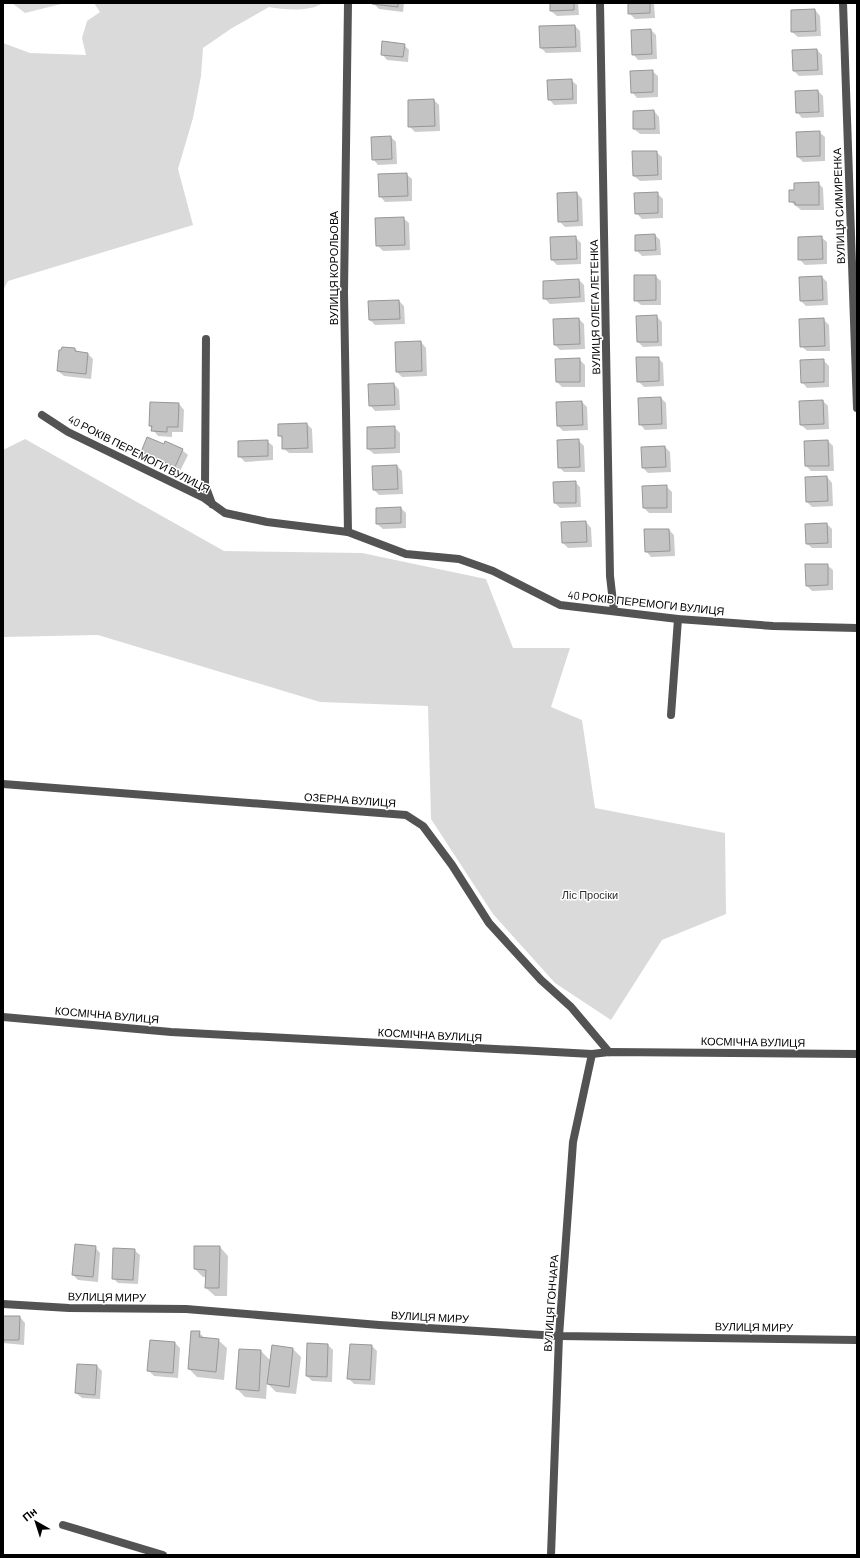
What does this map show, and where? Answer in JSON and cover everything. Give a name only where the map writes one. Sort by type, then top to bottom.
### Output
[{"type":"street","name":"ВУЛИЦЯ КОРОЛЬОВА","points":[[348,3],[344,292],[348,532]]},
{"type":"street","name":"ВУЛИЦЯ ОЛЕГА ЛЕТЕНКА","points":[[600,3],[610,576],[614,611]]},
{"type":"street","name":"ВУЛИЦЯ СИМИРЕНКА","points":[[843,3],[857,408]]},
{"type":"street","points":[[206,339],[205,485],[212,504]]},
{"type":"street","name":"40 РОКІВ ПЕРЕМОГИ ВУЛИЦЯ","points":[[42,415],[68,432],[204,498],[225,513],[253,519],[348,532],[406,554],[459,559],[493,571],[560,605],[678,619],[773,626],[857,628]]},
{"type":"street","points":[[671,715],[678,619]]},
{"type":"street","name":"ОЗЕРНА ВУЛИЦЯ","points":[[3,784],[406,815],[423,826],[452,865],[489,923],[541,980],[571,1007],[608,1052]]},
{"type":"street","name":"КОСМІЧНА ВУЛИЦЯ","points":[[3,1017],[171,1032],[592,1054],[608,1052],[857,1054]]},
{"type":"street","name":"ВУЛИЦЯ ГОНЧАРА","points":[[551,1555],[559,1336],[573,1142],[592,1054]]},
{"type":"street","name":"ВУЛИЦЯ МИРУ","points":[[3,1304],[69,1308],[186,1309],[379,1325],[559,1336],[857,1340]]},
{"type":"street","points":[[63,1525],[163,1555]]},
{"type":"green space","points":[[12,3],[65,3],[25,13]]},
{"type":"green space","points":[[94,3],[323,3],[318,6],[304,9],[282,9],[269,7],[232,28],[203,48],[201,76],[193,118],[178,169],[193,225],[8,281],[3,290],[3,43],[30,53],[86,55],[82,38],[87,21],[100,12]]},
{"type":"green space","name":"Ліс Просіки","points":[[25,439],[224,551],[362,553],[486,579],[513,648],[570,648],[551,707],[582,720],[595,808],[725,833],[726,914],[662,940],[611,1020],[555,983],[493,914],[431,819],[428,706],[320,702],[98,635],[3,637],[3,450]]},
{"type":"building","points":[[398,3],[398,7],[372,4]]},
{"type":"building","points":[[550,3],[574,3],[574,10],[550,11]]},
{"type":"building","points":[[628,3],[650,3],[650,13],[628,14]]},
{"type":"building","points":[[815,9],[816,31],[791,32],[791,10]]},
{"type":"building","points":[[575,25],[576,47],[540,48],[539,26]]},
{"type":"building","points":[[651,29],[652,54],[632,55],[631,30]]},
{"type":"building","points":[[382,41],[405,44],[403,57],[381,55]]},
{"type":"building","points":[[817,49],[818,70],[793,71],[792,50]]},
{"type":"building","points":[[653,70],[653,92],[631,93],[630,71]]},
{"type":"building","points":[[572,79],[573,99],[548,100],[547,80]]},
{"type":"building","points":[[818,90],[819,112],[796,113],[795,91]]},
{"type":"building","points":[[434,99],[435,126],[408,127],[408,100]]},
{"type":"building","points":[[654,110],[655,129],[633,129],[633,111]]},
{"type":"building","points":[[820,131],[820,156],[797,157],[796,132]]},
{"type":"building","points":[[391,136],[392,159],[372,160],[371,137]]},
{"type":"building","points":[[632,151],[657,151],[658,175],[633,176]]},
{"type":"building","points":[[407,173],[408,196],[379,197],[378,174]]},
{"type":"building","points":[[819,182],[819,205],[795,205],[795,202],[789,202],[789,190],[794,190],[794,183]]},
{"type":"building","points":[[577,192],[578,221],[558,222],[557,193]]},
{"type":"building","points":[[658,192],[658,213],[635,214],[634,193]]},
{"type":"building","points":[[404,217],[405,245],[376,246],[375,218]]},
{"type":"building","points":[[655,234],[656,250],[635,251],[635,235]]},
{"type":"building","points":[[576,236],[577,259],[551,260],[550,237]]},
{"type":"building","points":[[822,236],[823,259],[798,260],[798,237]]},
{"type":"building","points":[[634,275],[656,275],[656,300],[634,301]]},
{"type":"building","points":[[822,276],[823,300],[800,301],[799,277]]},
{"type":"building","points":[[579,279],[580,297],[543,299],[543,281]]},
{"type":"building","points":[[399,300],[400,319],[369,320],[368,301]]},
{"type":"building","points":[[657,315],[658,342],[637,342],[636,316]]},
{"type":"building","points":[[579,318],[580,344],[554,345],[553,319]]},
{"type":"building","points":[[824,318],[825,346],[800,347],[799,319]]},
{"type":"building","points":[[421,341],[422,371],[396,372],[395,342]]},
{"type":"building","points":[[62,347],[75,348],[75,351],[88,353],[86,374],[57,371],[59,350],[61,350]]},
{"type":"building","points":[[636,357],[659,357],[659,381],[637,382]]},
{"type":"building","points":[[580,358],[580,382],[556,382],[555,359]]},
{"type":"building","points":[[824,359],[824,382],[801,383],[800,360]]},
{"type":"building","points":[[394,383],[395,405],[369,406],[368,384]]},
{"type":"building","points":[[661,397],[662,424],[639,425],[638,398]]},
{"type":"building","points":[[823,400],[824,424],[800,425],[799,401]]},
{"type":"building","points":[[582,401],[583,425],[557,426],[556,402]]},
{"type":"building","points":[[150,402],[179,403],[178,427],[167,427],[167,432],[151,431],[152,426],[149,426]]},
{"type":"building","points":[[307,423],[308,448],[282,449],[282,436],[278,436],[278,424]]},
{"type":"building","points":[[395,426],[395,448],[367,449],[367,427]]},
{"type":"building","points":[[147,437],[164,444],[165,441],[183,449],[175,467],[141,452]]},
{"type":"building","points":[[579,439],[580,467],[558,468],[557,440]]},
{"type":"building","points":[[268,440],[268,456],[238,457],[238,441]]},
{"type":"building","points":[[828,440],[829,466],[805,466],[804,441]]},
{"type":"building","points":[[665,446],[666,467],[642,468],[641,447]]},
{"type":"building","points":[[397,465],[398,489],[373,490],[372,466]]},
{"type":"building","points":[[827,476],[828,501],[806,502],[805,477]]},
{"type":"building","points":[[576,481],[576,503],[554,503],[553,482]]},
{"type":"building","points":[[667,485],[667,508],[643,508],[642,486]]},
{"type":"building","points":[[401,507],[401,523],[376,524],[376,508]]},
{"type":"building","points":[[586,521],[587,542],[562,543],[561,522]]},
{"type":"building","points":[[827,523],[828,543],[806,544],[805,524]]},
{"type":"building","points":[[644,529],[669,529],[670,551],[645,552]]},
{"type":"building","points":[[805,564],[828,564],[828,585],[806,586]]},
{"type":"building","points":[[75,1244],[96,1246],[93,1277],[72,1275]]},
{"type":"building","points":[[194,1246],[220,1246],[219,1288],[205,1288],[206,1270],[194,1269]]},
{"type":"building","points":[[113,1248],[135,1249],[133,1280],[112,1279]]},
{"type":"building","points":[[3,1316],[20,1316],[19,1340],[3,1340]]},
{"type":"building","points":[[191,1331],[200,1331],[199,1337],[219,1339],[216,1372],[188,1369]]},
{"type":"building","points":[[150,1340],[175,1342],[173,1373],[147,1371]]},
{"type":"building","points":[[307,1343],[328,1344],[327,1377],[306,1376]]},
{"type":"building","points":[[350,1344],[372,1345],[370,1380],[347,1379]]},
{"type":"building","points":[[272,1345],[293,1348],[289,1387],[267,1384]]},
{"type":"building","points":[[239,1349],[261,1350],[259,1391],[236,1389]]},
{"type":"building","points":[[77,1364],[97,1365],[95,1395],[75,1393]]}]
